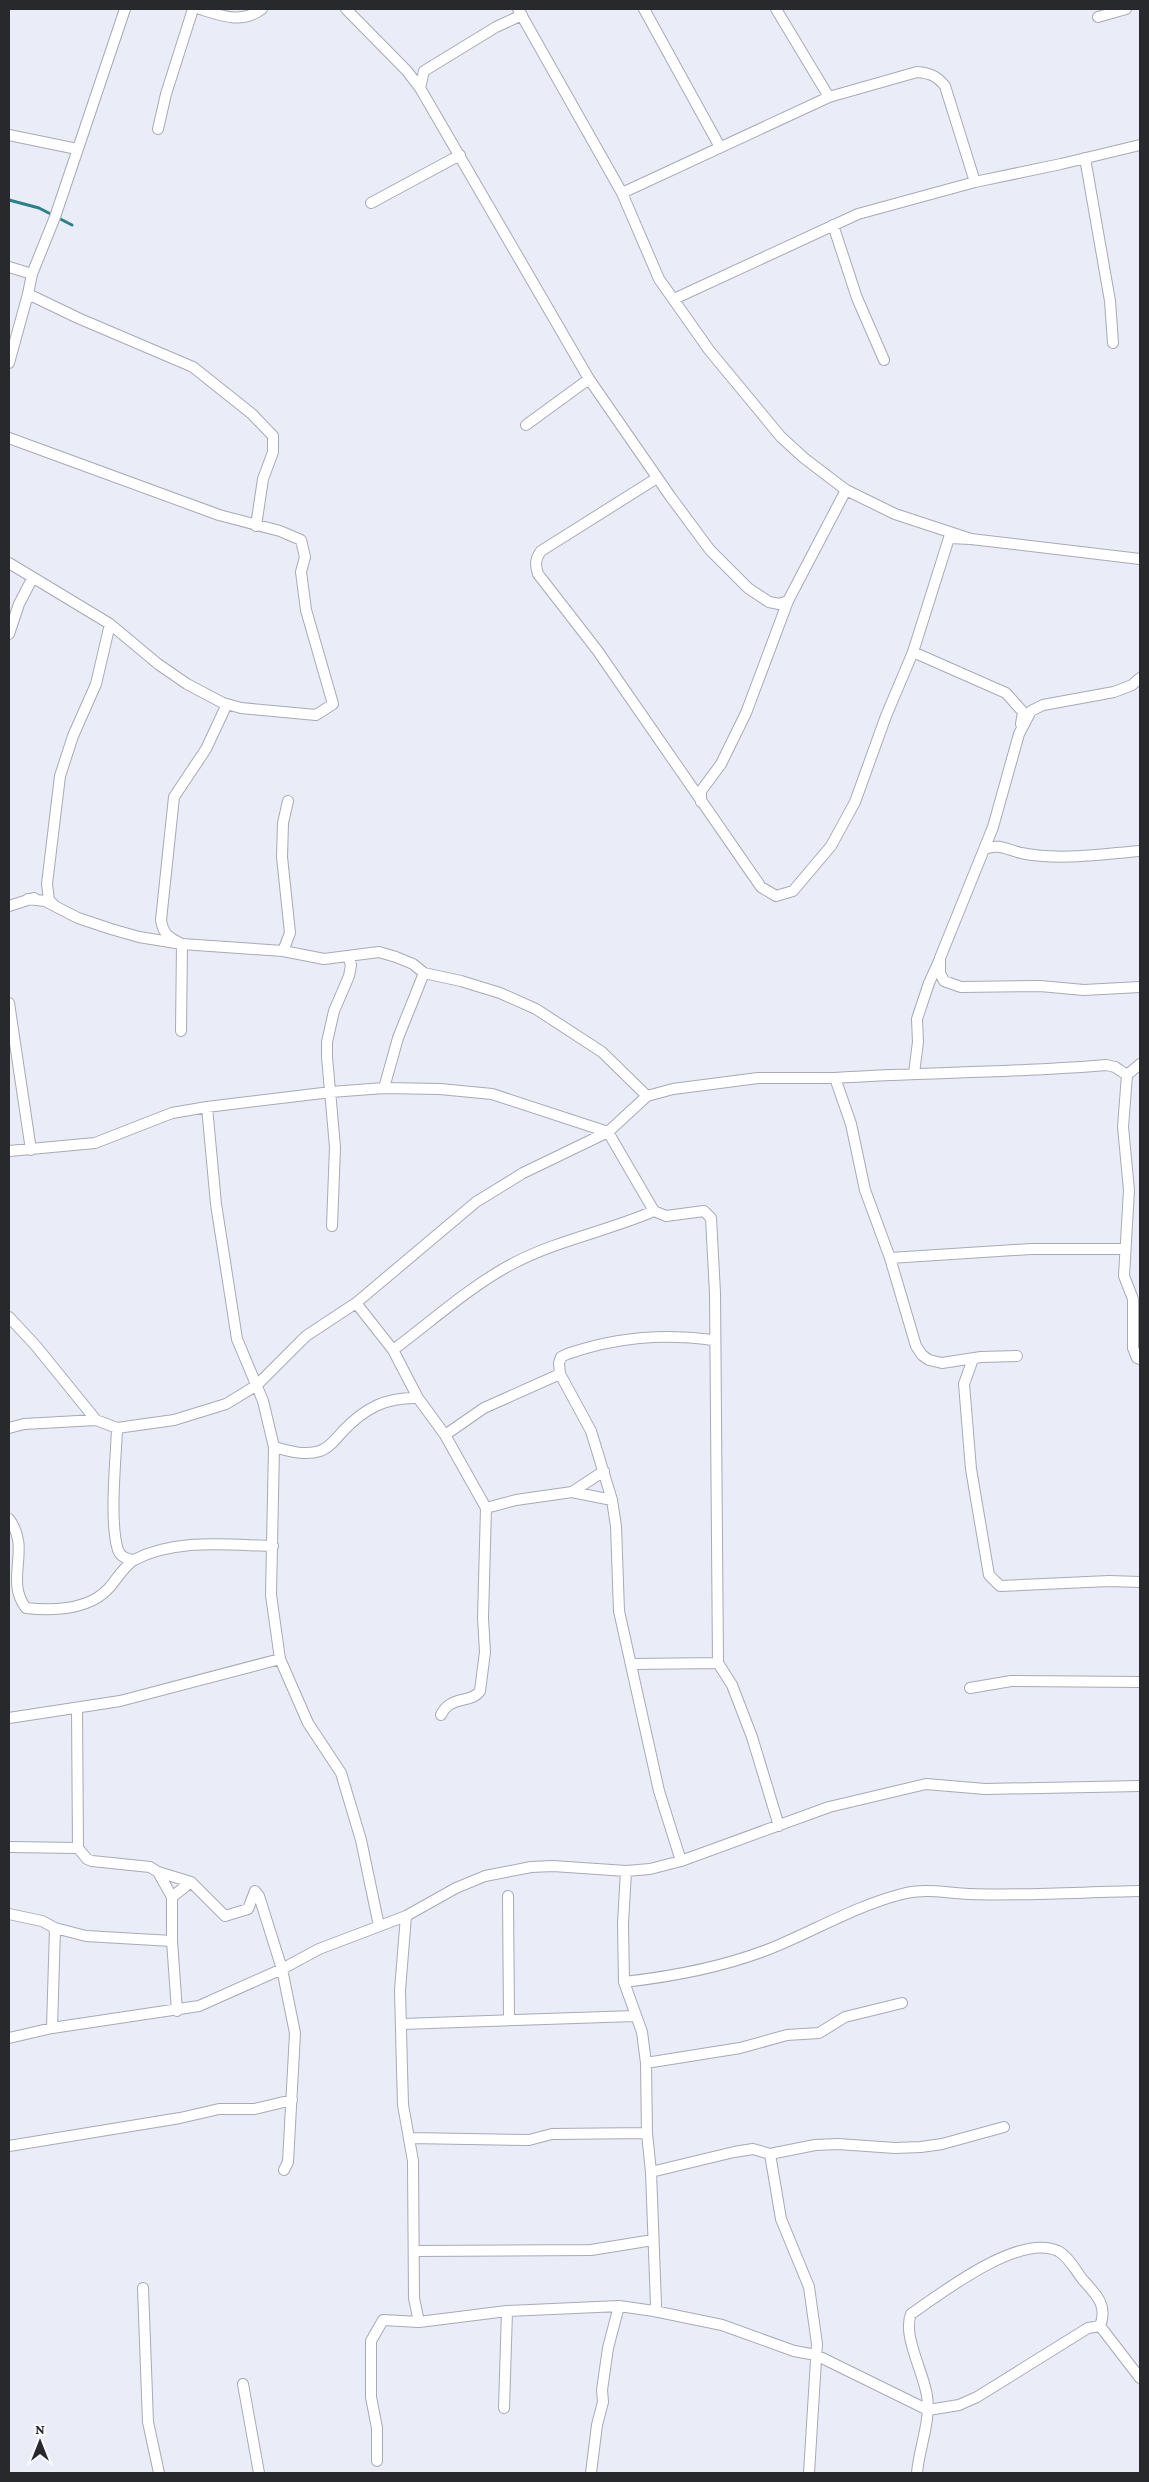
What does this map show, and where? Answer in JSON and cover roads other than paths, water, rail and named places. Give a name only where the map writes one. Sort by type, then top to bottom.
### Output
[{"type":"street","points":[[9,362],[32,274],[56,215],[125,9]]},
{"type":"street","points":[[158,129],[166,94],[193,9]]},
{"type":"street","points":[[200,9],[231,18],[250,16],[262,9]]},
{"type":"street","points":[[346,9],[407,71],[420,88],[589,380],[710,550],[748,588],[770,602],[788,601]]},
{"type":"street","points":[[644,9],[720,147]]},
{"type":"street","points":[[776,9],[829,97]]},
{"type":"street","points":[[1098,17],[1126,9]]},
{"type":"street","points":[[407,71],[424,71],[520,12],[622,193],[659,279],[709,350],[781,437],[804,458],[846,490],[895,514],[971,539]]},
{"type":"street","points":[[420,88],[424,71]]},
{"type":"street","points":[[622,193],[829,97],[918,72],[929,73],[938,78],[945,86],[975,182]]},
{"type":"street","points":[[9,135],[77,149]]},
{"type":"street","points":[[674,300],[858,214],[975,182],[1140,145]]},
{"type":"street","points":[[371,203],[460,155]]},
{"type":"street","points":[[1085,158],[1110,301],[1113,343]]},
{"type":"street","points":[[833,225],[857,298],[884,360]]},
{"type":"street","points":[[9,267],[32,274]]},
{"type":"street","points":[[28,294],[78,318],[193,367],[252,414],[273,436],[273,452],[263,479],[256,526]]},
{"type":"street","points":[[526,425],[589,380]]},
{"type":"street","points":[[9,438],[219,516],[280,531],[301,540],[305,557],[301,572],[306,610],[333,704],[316,715],[241,708],[206,695],[158,664],[110,624],[32,579],[9,563]]},
{"type":"street","points":[[657,478],[541,551],[537,556],[536,567],[538,574],[598,650],[701,802],[767,892],[776,896],[793,891],[831,846],[855,802],[886,716],[913,652],[949,538]]},
{"type":"street","points":[[701,802],[701,791],[722,764],[746,713],[788,601],[846,490]]},
{"type":"street","points":[[938,528],[937,533],[946,534],[949,538],[1140,559]]},
{"type":"street","points":[[9,634],[32,579]]},
{"type":"street","points":[[55,906],[49,900],[47,884],[60,776],[73,736],[96,684],[110,624]]},
{"type":"street","points":[[913,652],[1006,693],[1022,712],[1019,734],[993,826],[919,1013],[914,1073]]},
{"type":"street","points":[[1019,734],[1031,711],[1043,705],[1114,692],[1132,685],[1140,678]]},
{"type":"street","points":[[182,944],[168,937],[162,930],[160,920],[174,797],[206,749],[227,704]]},
{"type":"street","points":[[283,951],[290,933],[282,857],[283,823],[288,801]]},
{"type":"street","points":[[993,826],[1001,846]]},
{"type":"street","points":[[985,849],[1001,846],[1022,853],[1058,856],[1140,851]]},
{"type":"street","points":[[9,906],[17,901],[40,895],[47,884]]},
{"type":"street","points":[[28,899],[45,901],[78,918],[111,929],[139,937],[182,944],[283,951],[324,958],[348,957],[362,953],[379,952],[413,964],[424,973],[461,981],[500,993],[536,1009],[602,1052],[647,1096]]},
{"type":"street","points":[[181,1031],[182,944]]},
{"type":"street","points":[[332,1226],[335,1147],[327,1042],[334,1012],[349,976],[351,965],[348,957]]},
{"type":"street","points":[[940,958],[940,973],[944,981],[961,987],[1040,986],[1084,990],[1140,987]]},
{"type":"street","points":[[384,1088],[398,1038],[424,973]]},
{"type":"street","points":[[9,1002],[30,1150]]},
{"type":"street","points":[[1140,1064],[1127,1075],[1124,1127],[1129,1190],[1124,1249],[1124,1276],[1133,1299],[1133,1348],[1137,1358],[1140,1359]]},
{"type":"street","points":[[9,1428],[24,1424],[96,1420],[117,1428],[174,1420],[226,1404],[257,1385],[312,1331],[356,1303],[476,1202],[523,1173],[608,1132],[647,1096],[674,1090],[758,1078],[835,1078],[914,1073],[1020,1071],[1106,1065],[1115,1067],[1127,1075]]},
{"type":"street","points":[[835,1078],[851,1124],[865,1190],[890,1258],[913,1337],[922,1354],[930,1360],[942,1363],[973,1358],[1017,1356]]},
{"type":"street","points":[[9,1151],[94,1143],[172,1113],[207,1107],[331,1092],[384,1088],[440,1089],[492,1094],[608,1132],[654,1211],[666,1216],[704,1211],[711,1218],[715,1293],[713,1340],[718,1663],[732,1685],[752,1738],[778,1826]]},
{"type":"street","points":[[207,1107],[216,1204],[237,1339],[263,1401],[274,1447],[274,1546],[271,1595],[280,1659],[308,1723],[341,1773],[361,1840],[378,1926]]},
{"type":"street","points":[[393,1350],[489,1278],[514,1263],[556,1245],[620,1226],[654,1211]]},
{"type":"street","points":[[890,1258],[1031,1249],[1124,1249]]},
{"type":"street","points":[[356,1303],[393,1350],[418,1398],[445,1435],[486,1508],[483,1618],[485,1652],[480,1690],[477,1694],[449,1704],[441,1715]]},
{"type":"street","points":[[9,1317],[96,1420]]},
{"type":"street","points":[[681,1861],[659,1790],[619,1611],[616,1526],[612,1500],[591,1431],[560,1374],[559,1364],[562,1357],[567,1354],[615,1339],[668,1336],[713,1340]]},
{"type":"street","points":[[973,1358],[964,1384],[970,1469],[988,1574],[1000,1586],[1109,1581],[1140,1582]]},
{"type":"street","points":[[445,1435],[484,1408],[560,1374]]},
{"type":"street","points":[[274,1447],[298,1454],[320,1451],[334,1441],[357,1417],[372,1406],[402,1398],[418,1398]]},
{"type":"street","points":[[117,1428],[114,1525],[118,1552],[126,1558],[133,1560]]},
{"type":"street","points":[[572,1492],[604,1471]]},
{"type":"street","points":[[486,1508],[516,1500],[572,1492],[612,1500]]},
{"type":"street","points":[[9,1519],[17,1530],[20,1543],[16,1586],[18,1598],[26,1608],[43,1610],[69,1608],[89,1602],[103,1594],[133,1560],[184,1545],[274,1546]]},
{"type":"street","points":[[9,1718],[120,1701],[280,1659]]},
{"type":"street","points":[[631,1664],[718,1663]]},
{"type":"street","points":[[970,1688],[1012,1681],[1140,1682]]},
{"type":"street","points":[[77,1708],[78,1848],[87,1859],[142,1865],[190,1882],[225,1916],[248,1909],[254,1892],[259,1896],[282,1969],[295,2033],[288,2162],[284,2170]]},
{"type":"street","points":[[9,2038],[52,2028],[177,2011],[199,2006],[282,1969],[319,1949],[406,1916],[456,1888],[485,1876],[531,1867],[553,1866],[626,1871],[650,1869],[681,1861],[829,1807],[926,1784],[985,1789],[1140,1786]]},
{"type":"street","points":[[9,1846],[78,1848]]},
{"type":"street","points":[[626,1871],[623,1924],[624,1982],[634,2016],[642,2032],[646,2063],[647,2133],[651,2172],[656,2297],[654,2311]]},
{"type":"street","points":[[158,1872],[172,1897],[172,1941],[177,2011]]},
{"type":"street","points":[[172,1897],[190,1882]]},
{"type":"street","points":[[624,1982],[671,1977],[715,1966],[778,1946],[847,1914],[900,1894],[922,1890],[968,1894],[1140,1892]]},
{"type":"street","points":[[508,1896],[509,2019]]},
{"type":"street","points":[[9,1914],[42,1921],[55,1928],[86,1936],[172,1941]]},
{"type":"street","points":[[406,1916],[400,1990],[403,2104],[413,2161],[414,2298],[419,2322]]},
{"type":"street","points":[[52,2028],[55,1928]]},
{"type":"street","points":[[646,2063],[740,2048],[787,2035],[819,2033],[845,2017],[902,2003]]},
{"type":"street","points":[[402,2024],[634,2016]]},
{"type":"street","points":[[9,2146],[180,2118],[219,2109],[254,2109],[292,2100]]},
{"type":"street","points":[[651,2172],[734,2152],[753,2150],[770,2154],[815,2144],[895,2148],[921,2147],[942,2144],[1004,2128]]},
{"type":"street","points":[[410,2138],[529,2140],[552,2134],[647,2133]]},
{"type":"street","points":[[770,2154],[781,2219],[809,2287],[816,2328],[809,2473]]},
{"type":"street","points":[[414,2251],[590,2250],[653,2240]]},
{"type":"street","points":[[917,2473],[928,2410],[926,2389],[908,2330],[911,2314],[959,2281],[1008,2255],[1033,2248],[1048,2247],[1061,2252],[1099,2300],[1104,2315],[1100,2326]]},
{"type":"street","points":[[143,2288],[148,2422],[159,2473]]},
{"type":"street","points":[[591,2473],[597,2426],[603,2402],[602,2390],[608,2348],[619,2306]]},
{"type":"street","points":[[377,2461],[377,2428],[371,2397],[373,2336],[382,2320],[419,2322],[507,2311],[619,2306],[654,2311],[722,2325],[794,2351],[816,2355],[928,2410],[958,2405],[977,2397],[1079,2333],[1088,2328],[1100,2326]]},
{"type":"street","points":[[504,2408],[507,2311]]},
{"type":"street","points":[[1100,2326],[1140,2378]]},
{"type":"street","points":[[243,2384],[259,2473]]},
{"type":"waterway","points":[[9,200],[39,208],[72,225]]}]
